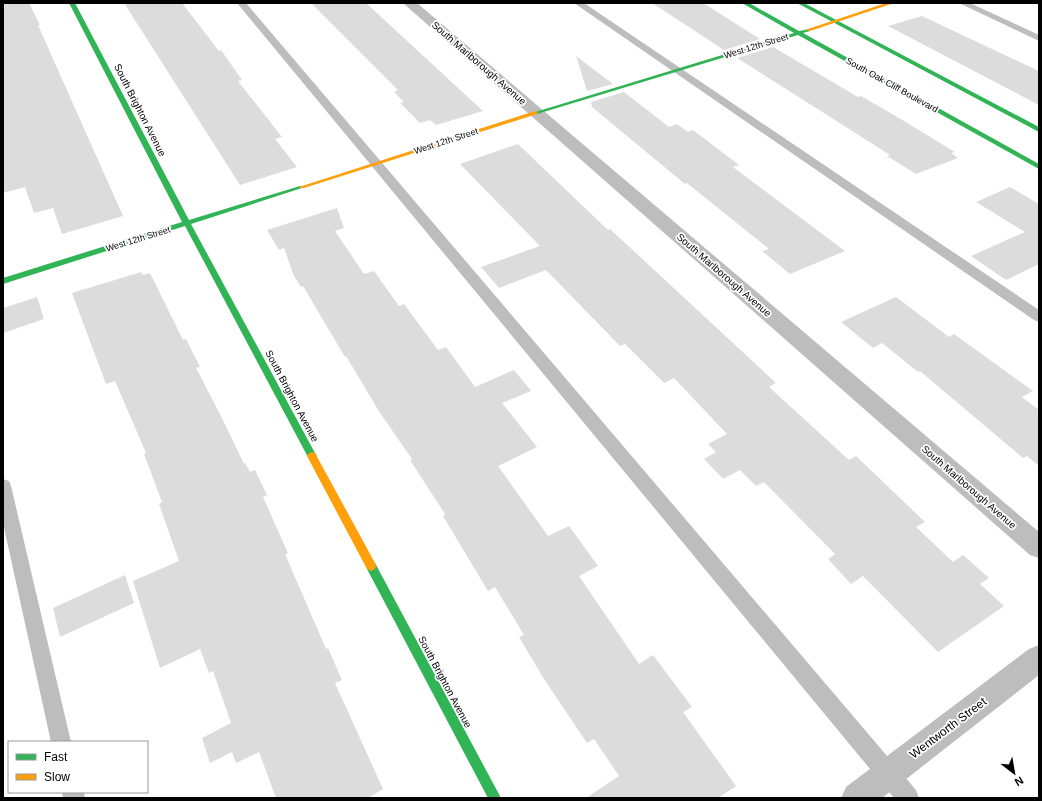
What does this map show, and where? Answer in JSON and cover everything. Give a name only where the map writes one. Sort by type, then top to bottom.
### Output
[{"type":"street","name":"South Brighton Avenue","points":[[72,3],[187,224],[494,798]]},
{"type":"street","name":"South Marlborough Avenue","points":[[409,3],[1039,547]]},
{"type":"street","name":"South Oak Cliff Boulevard","points":[[745,3],[1039,167]]},
{"type":"street","points":[[800,3],[1039,130]]},
{"type":"street","name":"West 12th Street","points":[[3,282],[536,113],[835,22],[890,3]]},
{"type":"street","name":"Wentworth Street","points":[[857,798],[1039,658]]},
{"type":"lane","points":[[241,3],[908,798]]},
{"type":"lane","points":[[578,3],[1039,317]]},
{"type":"lane","points":[[963,3],[1039,38]]},
{"type":"lane","points":[[3,486],[61,741]]},
{"type":"building","points":[[3,3],[29,3],[123,216],[62,234],[53,208],[34,213],[25,187],[3,193]]},
{"type":"building","points":[[124,3],[182,3],[219,51],[221,50],[242,80],[238,81],[282,137],[275,139],[297,167],[240,185]]},
{"type":"building","points":[[311,3],[366,3],[483,111],[436,125],[430,120],[420,123],[400,103],[404,102],[394,92],[398,90]]},
{"type":"building","points":[[652,3],[703,3],[760,39],[724,50]]},
{"type":"building","points":[[922,16],[1039,71],[1039,105],[888,26]]},
{"type":"building","points":[[773,47],[858,97],[861,96],[899,118],[955,152],[951,153],[958,158],[916,174],[887,156],[890,155],[737,58]]},
{"type":"building","points":[[576,56],[613,84],[587,91]]},
{"type":"building","points":[[624,92],[669,127],[677,124],[688,132],[693,130],[739,165],[733,167],[845,251],[790,274],[762,251],[769,249],[687,183],[685,184],[592,107],[591,102]]},
{"type":"building","points":[[518,144],[608,230],[610,229],[776,383],[769,387],[849,460],[856,456],[925,522],[916,527],[953,562],[963,555],[989,578],[980,584],[1004,606],[938,652],[863,576],[851,584],[828,559],[835,554],[764,482],[756,486],[740,470],[723,479],[704,459],[716,452],[708,444],[727,434],[674,378],[664,383],[625,344],[620,346],[546,270],[499,288],[481,267],[540,246],[460,164]]},
{"type":"building","points":[[1010,187],[1039,204],[1039,264],[1006,280],[971,256],[1025,232],[976,202]]},
{"type":"building","points":[[337,208],[344,228],[335,231],[364,274],[374,271],[399,306],[404,304],[438,350],[446,347],[475,387],[514,370],[531,391],[502,403],[537,447],[498,466],[548,536],[569,526],[598,566],[579,576],[639,664],[653,655],[692,707],[683,712],[736,786],[718,798],[586,798],[619,776],[594,739],[587,743],[544,679],[519,637],[524,635],[495,587],[488,591],[443,516],[445,514],[410,460],[412,459],[380,413],[303,286],[301,287],[294,276],[284,248],[279,250],[267,230]]},
{"type":"building","points":[[141,272],[143,275],[150,273],[183,340],[186,339],[200,367],[196,368],[244,464],[245,463],[250,472],[255,470],[267,495],[263,497],[288,553],[285,554],[326,649],[328,648],[342,680],[335,683],[383,789],[368,798],[276,798],[259,752],[236,763],[232,752],[210,763],[202,738],[231,723],[213,671],[209,673],[200,649],[160,668],[133,581],[179,561],[159,504],[162,502],[144,454],[146,453],[115,381],[106,384],[72,293]]},
{"type":"building","points":[[37,297],[44,319],[3,333],[3,308]]},
{"type":"building","points":[[896,297],[949,337],[954,334],[1033,391],[1022,397],[1039,410],[1039,466],[1027,456],[1023,458],[920,371],[918,372],[882,343],[873,348],[841,322]]},
{"type":"building","points":[[125,575],[134,603],[60,637],[53,608]]},
{"type":"traffic: fast","points":[[72,3],[187,224],[312,456]]},
{"type":"traffic: fast","points":[[745,3],[1039,167]]},
{"type":"traffic: fast","points":[[800,3],[1039,130]]},
{"type":"traffic: fast","points":[[535,113],[808,30]]},
{"type":"traffic: fast","points":[[3,281],[302,187]]},
{"type":"traffic: fast","points":[[371,566],[495,798]]},
{"type":"traffic: slow","points":[[808,30],[891,3]]},
{"type":"traffic: slow","points":[[302,187],[535,113]]},
{"type":"traffic: slow","points":[[312,456],[371,566]]}]
